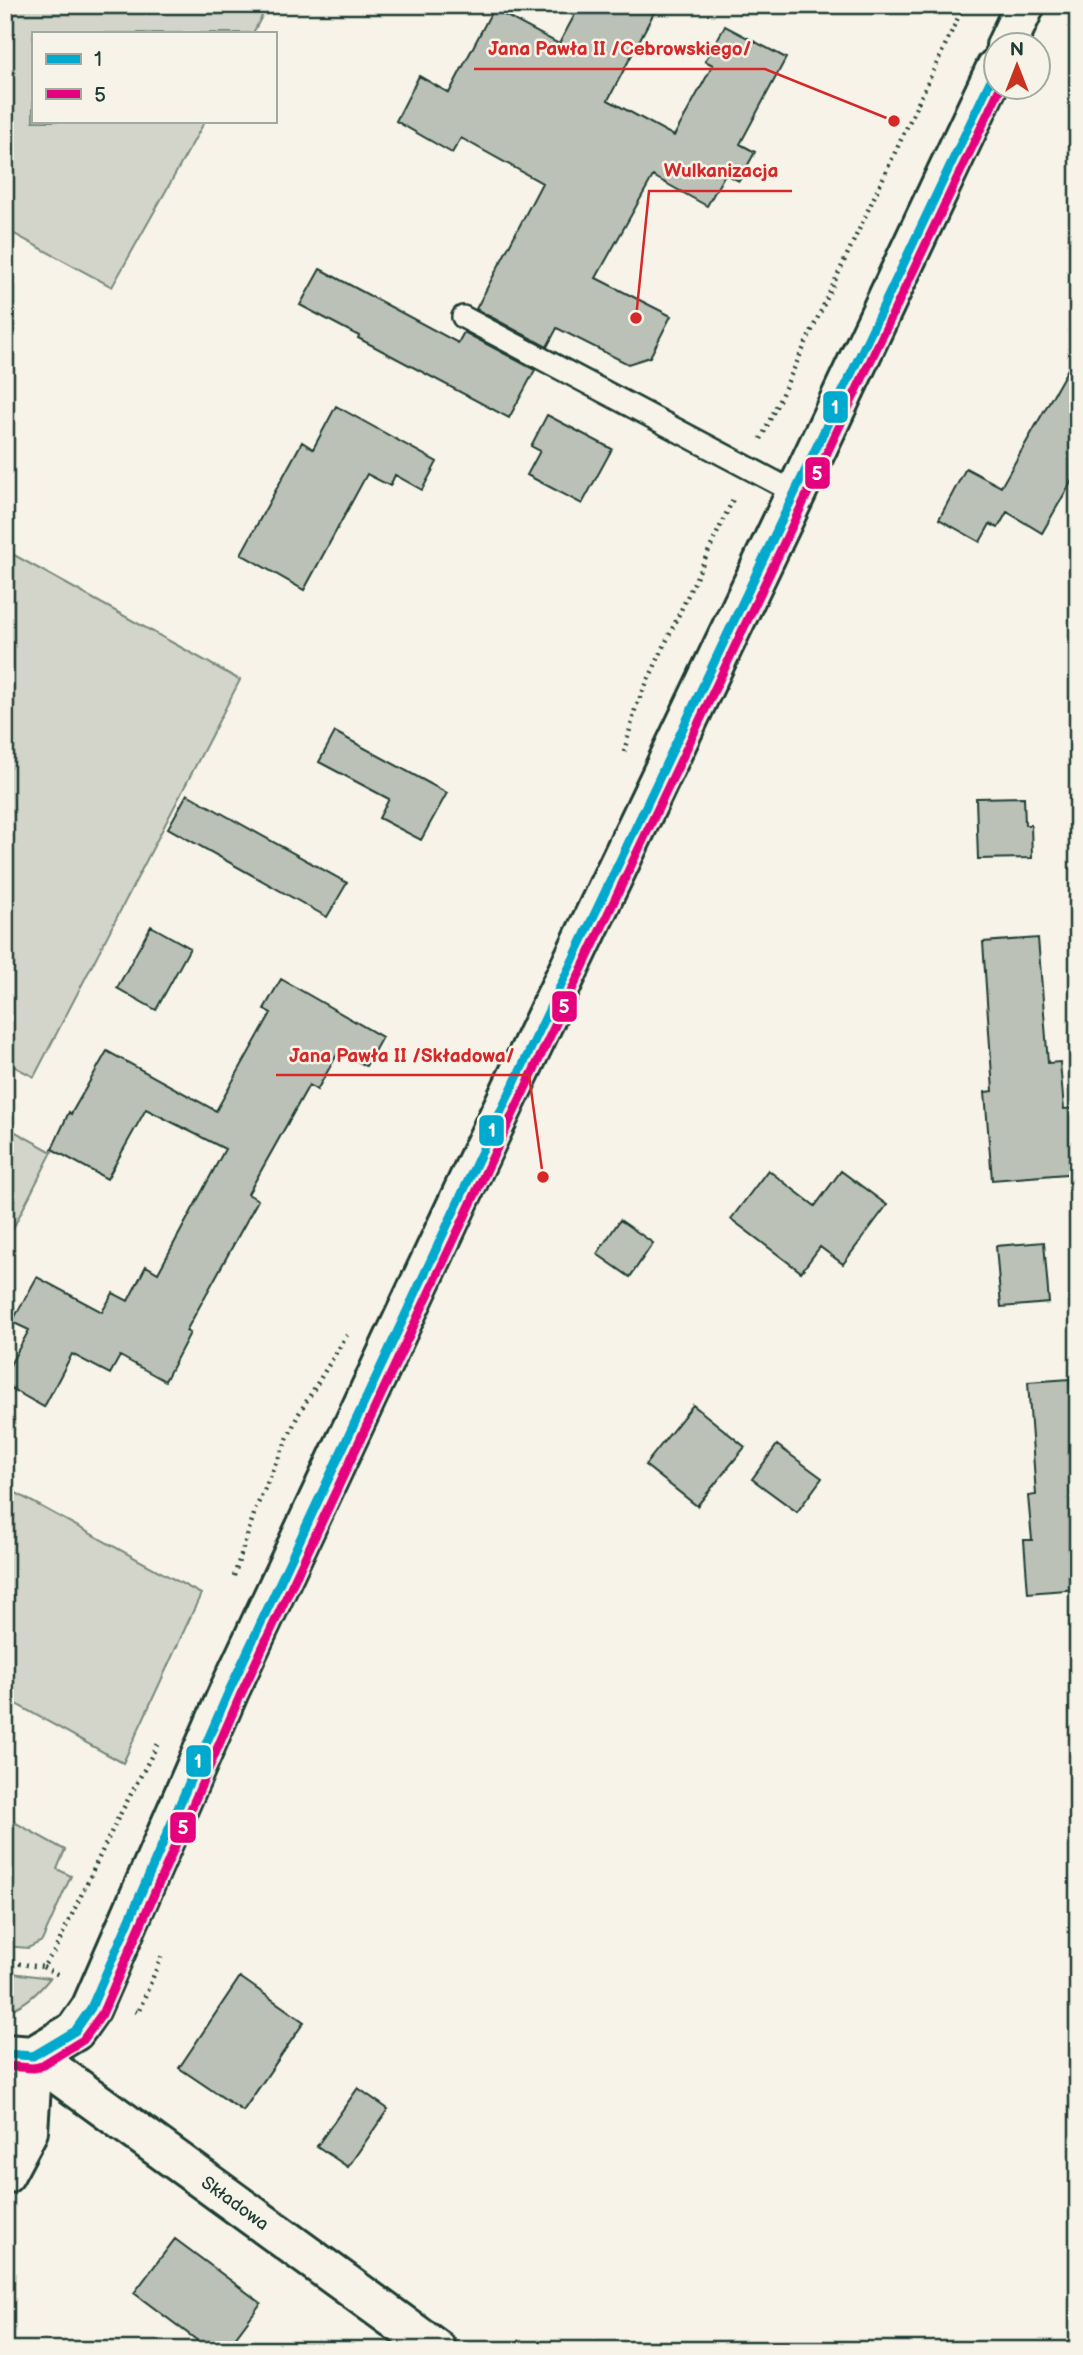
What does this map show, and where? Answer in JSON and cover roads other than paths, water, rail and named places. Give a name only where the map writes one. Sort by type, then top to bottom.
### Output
[{"type":"street","points":[[1012,32],[1025,5]]},
{"type":"street","points":[[5,2174],[28,2131],[19,2055],[75,2031],[98,1994],[170,1822],[229,1691],[982,98]]},
{"type":"street","name":"Składowa","points":[[19,2055],[437,2350]]},
{"type":"lane","points":[[463,317],[796,493]]},
{"type":"place","name":"Jana Pawła II /Cebrowskiego/","points":[[894,121]]},
{"type":"place","name":"Wulkanizacja","points":[[636,318]]},
{"type":"place","name":"Jana Pawła II /Składowa/","points":[[543,1177]]}]
